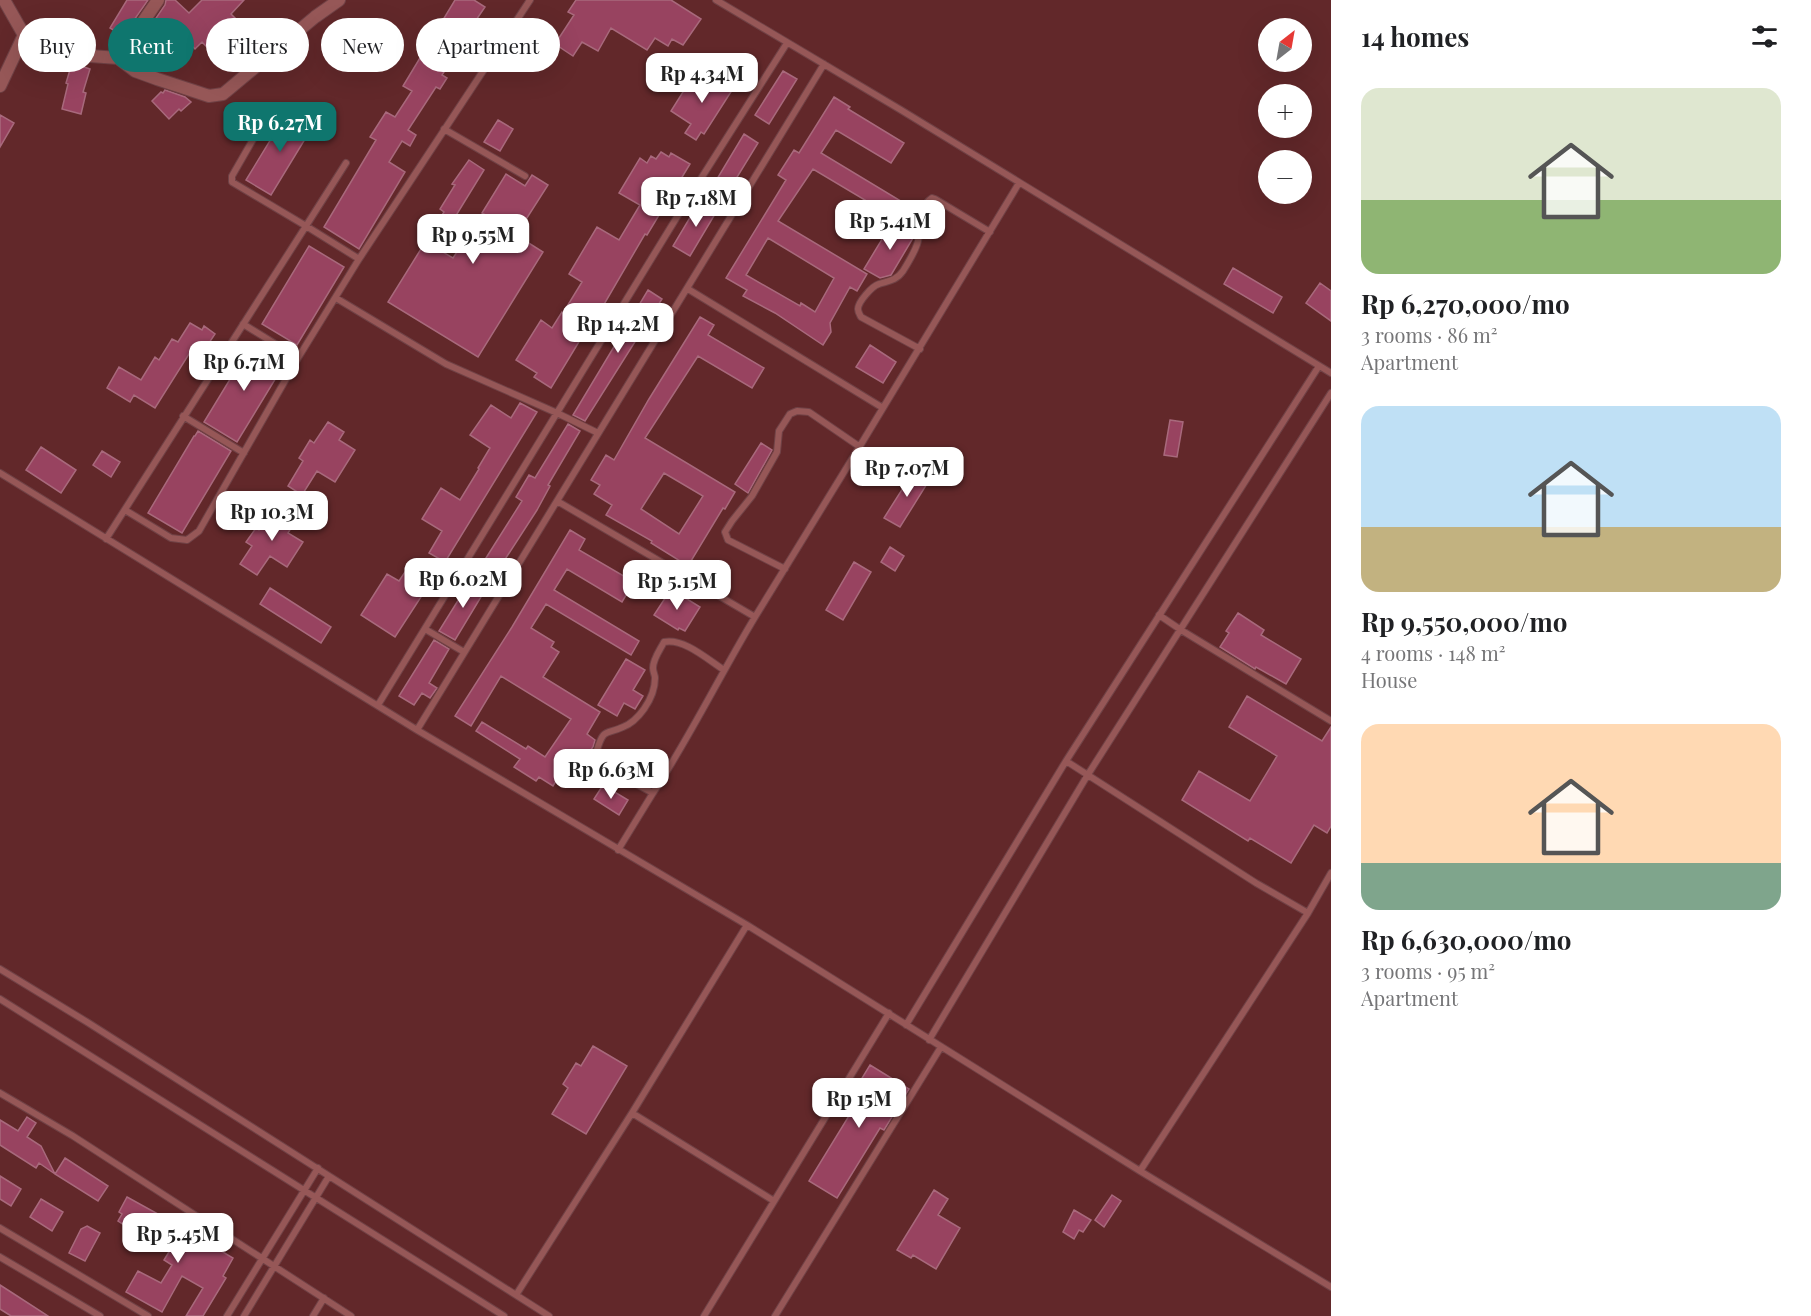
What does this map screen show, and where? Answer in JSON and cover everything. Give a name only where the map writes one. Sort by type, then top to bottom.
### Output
[{"type":"street","points":[[4,0],[18,24]]},
{"type":"street","points":[[146,18],[158,0]]},
{"type":"street","points":[[138,72],[208,96],[223,94],[315,17],[339,0]]},
{"type":"street","points":[[0,86],[18,48]]},
{"type":"lane","points":[[125,510],[171,538],[187,540],[199,531],[298,358],[359,259],[530,0]]},
{"type":"lane","points":[[716,0],[911,116],[1331,373]]},
{"type":"lane","points":[[378,705],[787,42]]},
{"type":"lane","points":[[417,730],[824,64]]},
{"type":"lane","points":[[266,117],[232,176],[232,182],[359,259]]},
{"type":"lane","points":[[444,129],[525,177]]},
{"type":"lane","points":[[106,539],[346,163]]},
{"type":"lane","points":[[618,850],[669,769],[755,617],[1019,183]]},
{"type":"lane","points":[[920,349],[861,317],[858,306],[870,289],[902,273],[918,243],[919,220],[929,199],[935,199],[990,232]]},
{"type":"lane","points":[[687,289],[883,408]]},
{"type":"lane","points":[[336,298],[446,364],[598,433]]},
{"type":"lane","points":[[243,324],[298,358]]},
{"type":"lane","points":[[906,1025],[1066,761],[1319,366]]},
{"type":"lane","points":[[928,1040],[1088,776],[1331,393]]},
{"type":"lane","points":[[785,569],[728,540],[725,532],[752,496],[777,452],[779,431],[784,421],[790,414],[797,411],[808,412],[860,447]]},
{"type":"lane","points":[[183,416],[244,453]]},
{"type":"lane","points":[[0,473],[417,730],[747,925],[889,1013],[928,1040],[1331,1287]]},
{"type":"lane","points":[[557,501],[755,617]]},
{"type":"lane","points":[[464,566],[502,590]]},
{"type":"lane","points":[[1159,615],[1331,721]]},
{"type":"lane","points":[[425,629],[464,652]]},
{"type":"lane","points":[[653,793],[627,779],[601,758],[597,750],[600,739],[608,731],[622,728],[632,722],[644,709],[654,693],[653,667],[664,642],[672,641],[687,647],[724,670]]},
{"type":"lane","points":[[1066,761],[1256,883],[1308,913]]},
{"type":"lane","points":[[1140,1171],[1308,913],[1331,873]]},
{"type":"lane","points":[[516,1295],[632,1113],[747,925]]},
{"type":"lane","points":[[0,969],[549,1316]]},
{"type":"lane","points":[[0,999],[504,1316]]},
{"type":"lane","points":[[704,1316],[889,1013]]},
{"type":"lane","points":[[775,1316],[940,1047]]},
{"type":"lane","points":[[0,1093],[73,1136],[351,1316]]},
{"type":"lane","points":[[632,1113],[774,1201]]},
{"type":"lane","points":[[227,1316],[318,1168]]},
{"type":"lane","points":[[244,1316],[329,1176]]},
{"type":"lane","points":[[0,1228],[148,1316]]},
{"type":"lane","points":[[0,1257],[100,1316]]},
{"type":"lane","points":[[313,1316],[324,1298]]},
{"type":"building","points":[[127,0],[148,0],[136,18],[116,18]]},
{"type":"building","points":[[166,0],[175,0],[189,13],[202,0],[244,0],[231,14],[235,18],[206,18],[206,46],[202,42],[195,49],[194,18],[156,18]]},
{"type":"building","points":[[455,0],[474,0],[485,7],[477,18],[444,18]]},
{"type":"building","points":[[576,0],[671,0],[701,19],[683,45],[672,39],[668,46],[655,38],[647,50],[611,28],[598,51],[582,42],[573,56],[560,47],[560,36],[574,15],[568,12]]},
{"type":"building","points":[[416,64],[416,72],[444,72],[442,75],[447,78],[440,89],[436,87],[408,130],[416,135],[410,146],[402,141],[389,162],[405,172],[359,249],[324,227],[376,140],[370,137],[386,112],[395,117],[412,91],[403,86]]},
{"type":"building","points":[[783,71],[797,79],[769,124],[755,115]]},
{"type":"building","points":[[69,72],[89,72],[83,92],[86,93],[81,114],[62,109],[68,84],[66,83]]},
{"type":"building","points":[[721,75],[736,84],[704,134],[701,132],[696,140],[685,133],[691,124],[671,111],[693,76],[713,88]]},
{"type":"building","points":[[165,90],[185,97],[191,102],[169,119],[152,101]]},
{"type":"building","points":[[834,97],[850,107],[848,109],[904,143],[891,163],[836,130],[821,153],[909,206],[900,221],[813,169],[778,221],[867,274],[857,291],[850,287],[830,323],[831,332],[823,345],[775,313],[743,296],[747,290],[726,278],[786,180],[778,175],[794,150],[799,153]],"holes":[[[768,238],[834,278],[815,312],[801,303],[800,306],[746,275]]]},
{"type":"building","points":[[288,111],[313,126],[271,195],[246,180]]},
{"type":"building","points":[[0,115],[14,123],[0,147]]},
{"type":"building","points":[[498,120],[513,129],[500,151],[484,142]]},
{"type":"building","points":[[744,134],[758,143],[731,187],[717,179]]},
{"type":"building","points":[[661,152],[669,157],[671,153],[690,164],[551,388],[534,377],[537,373],[516,360],[541,320],[552,328],[582,282],[569,274],[597,227],[619,240],[640,205],[619,193],[640,158],[647,163],[651,156],[656,159]]},
{"type":"building","points":[[469,160],[484,170],[436,248],[453,258],[471,230],[481,237],[492,219],[482,213],[506,174],[525,186],[532,175],[548,185],[516,235],[543,252],[478,357],[388,302],[444,212],[440,209],[455,185],[452,184]]},
{"type":"building","points":[[701,199],[718,209],[690,256],[673,246]]},
{"type":"building","points":[[893,221],[914,234],[891,275],[880,278],[864,269]]},
{"type":"building","points":[[309,246],[344,267],[297,345],[262,324]]},
{"type":"building","points":[[1233,268],[1282,297],[1273,313],[1224,284]]},
{"type":"building","points":[[1320,283],[1331,291],[1331,321],[1306,303]]},
{"type":"building","points":[[648,290],[662,299],[585,421],[573,415]]},
{"type":"building","points":[[700,317],[714,325],[708,335],[764,368],[752,388],[698,356],[645,438],[735,492],[688,566],[651,543],[652,541],[606,515],[612,505],[594,494],[600,485],[591,480],[606,455],[614,460]],"holes":[[[664,473],[703,496],[679,534],[641,509]]]},
{"type":"building","points":[[190,323],[202,330],[204,326],[215,334],[203,352],[194,346],[155,408],[134,395],[130,402],[107,388],[119,367],[141,380],[155,357],[159,360],[172,339],[178,342]]},
{"type":"building","points":[[252,343],[285,363],[237,442],[204,422]]},
{"type":"building","points":[[870,345],[896,362],[883,383],[856,367]]},
{"type":"building","points":[[520,403],[537,412],[445,562],[429,553],[442,531],[422,519],[441,488],[460,500],[479,469],[490,448],[470,435],[491,405],[511,418]]},
{"type":"building","points":[[1170,420],[1183,422],[1177,457],[1164,455]]},
{"type":"building","points":[[328,422],[344,432],[339,440],[355,450],[335,482],[317,471],[302,495],[288,486],[303,461],[299,458],[310,440],[314,443]]},
{"type":"building","points":[[568,424],[580,431],[548,485],[550,486],[537,510],[493,578],[479,569],[522,501],[516,497],[529,475],[535,478]]},
{"type":"building","points":[[198,431],[231,451],[182,533],[148,513]]},
{"type":"building","points":[[761,443],[772,450],[748,493],[735,484]]},
{"type":"building","points":[[41,447],[76,470],[61,493],[26,470]]},
{"type":"building","points":[[102,451],[120,462],[111,477],[93,465]]},
{"type":"building","points":[[915,469],[930,479],[900,527],[884,518]]},
{"type":"building","points":[[275,505],[297,518],[288,533],[303,542],[287,567],[270,556],[257,575],[240,564],[252,546],[246,542],[256,528],[259,530]]},
{"type":"building","points":[[570,530],[585,539],[579,550],[634,582],[622,602],[567,569],[554,590],[639,641],[631,655],[546,604],[531,628],[554,642],[551,647],[559,652],[543,677],[600,712],[587,734],[595,740],[593,747],[582,762],[574,756],[569,760],[553,786],[539,777],[536,781],[514,767],[520,759],[476,731],[482,722],[526,749],[528,746],[545,757],[571,719],[501,676],[471,726],[455,716]]},
{"type":"building","points":[[890,547],[904,556],[895,571],[881,562]]},
{"type":"building","points":[[854,562],[871,572],[843,620],[826,610]]},
{"type":"building","points":[[409,566],[432,580],[395,637],[361,615],[387,574],[399,581]]},
{"type":"building","points":[[472,578],[487,587],[455,640],[439,631]]},
{"type":"building","points":[[270,588],[331,627],[321,643],[260,604]]},
{"type":"building","points":[[671,589],[700,607],[685,631],[679,628],[678,630],[654,615]]},
{"type":"building","points":[[1238,613],[1264,630],[1261,635],[1301,659],[1286,684],[1256,667],[1255,669],[1220,647],[1229,633],[1226,631]]},
{"type":"building","points":[[434,640],[449,649],[429,683],[437,688],[430,698],[422,693],[414,705],[399,696]]},
{"type":"building","points":[[626,659],[645,670],[633,690],[643,696],[635,709],[624,703],[617,716],[598,705]]},
{"type":"building","points":[[1247,696],[1322,741],[1331,727],[1331,826],[1327,833],[1314,825],[1291,863],[1250,838],[1248,841],[1182,800],[1199,771],[1250,801],[1277,756],[1229,727]]},
{"type":"building","points":[[603,785],[628,800],[619,815],[594,799]]},
{"type":"building","points":[[593,1046],[627,1066],[586,1134],[552,1114],[568,1088],[563,1084],[576,1063],[581,1066]]},
{"type":"building","points":[[870,1065],[909,1089],[884,1130],[880,1128],[837,1198],[809,1181],[852,1111],[845,1106]]},
{"type":"building","points":[[27,1117],[36,1123],[27,1137],[41,1146],[55,1174],[39,1163],[36,1168],[0,1145],[0,1120],[18,1131]]},
{"type":"building","points":[[65,1158],[108,1186],[98,1201],[55,1174]]},
{"type":"building","points":[[0,1176],[21,1189],[11,1206],[0,1199]]},
{"type":"building","points":[[934,1190],[948,1199],[938,1215],[960,1228],[936,1269],[913,1255],[911,1258],[897,1250]]},
{"type":"building","points":[[1112,1195],[1121,1201],[1104,1227],[1095,1220]]},
{"type":"building","points":[[127,1197],[167,1219],[180,1252],[191,1233],[233,1258],[223,1276],[226,1278],[203,1316],[186,1316],[203,1288],[182,1276],[162,1312],[126,1292],[138,1271],[161,1283],[172,1265],[164,1260],[172,1247],[151,1236],[156,1226],[137,1216],[134,1222],[131,1220],[127,1227],[118,1221],[122,1214],[119,1212]]},
{"type":"building","points":[[41,1199],[63,1212],[52,1231],[30,1217]]},
{"type":"building","points":[[1074,1210],[1091,1220],[1083,1232],[1079,1230],[1074,1239],[1063,1232]]},
{"type":"building","points":[[87,1226],[100,1233],[85,1261],[69,1253],[81,1229]]},
{"type":"building","points":[[0,1285],[48,1316],[11,1316],[0,1309]]}]
